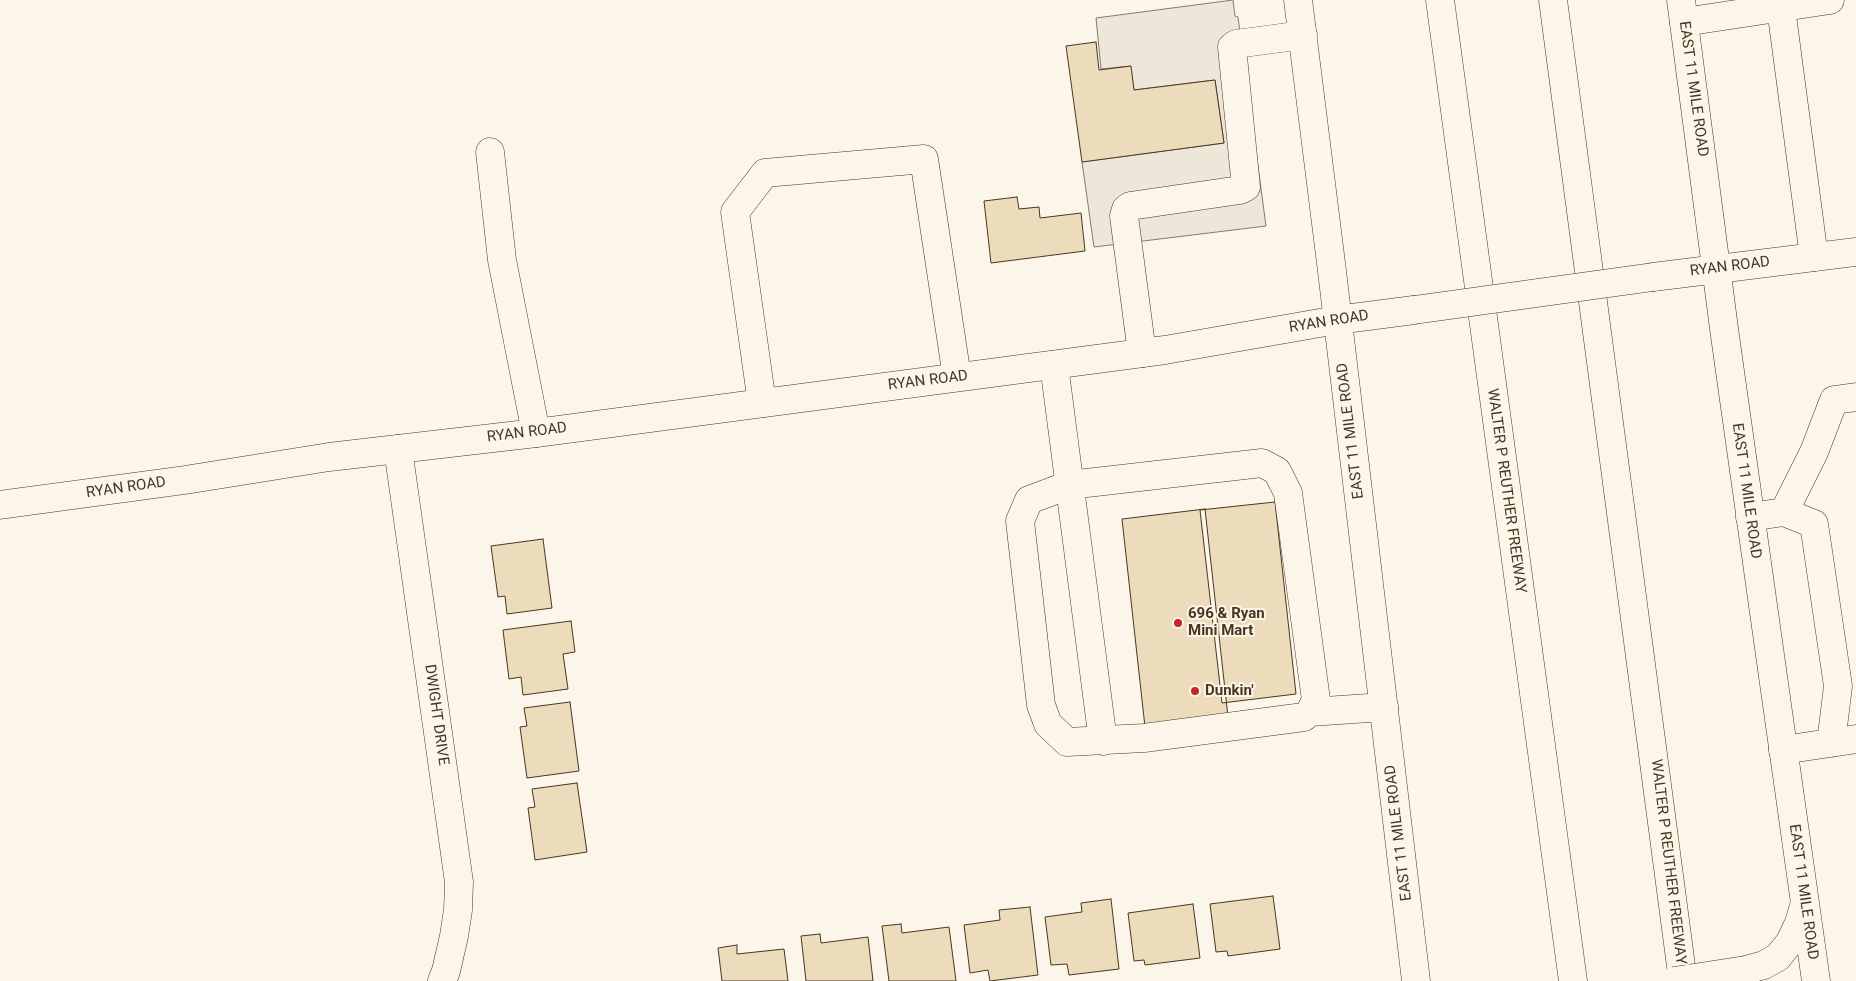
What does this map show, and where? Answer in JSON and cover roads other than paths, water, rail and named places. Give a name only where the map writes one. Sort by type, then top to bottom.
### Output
[{"type":"main road","name":"EAST 11 MILE ROAD","points":[[1298,0],[1416,981]]},
{"type":"main road","name":"WALTER P REUTHER FREEWAY","points":[[1440,0],[1573,981]]},
{"type":"main road","name":"WALTER P REUTHER FREEWAY","points":[[1553,0],[1683,981]]},
{"type":"main road","points":[[1682,11],[1781,8],[1830,0]]},
{"type":"main road","points":[[1781,8],[1814,257]]},
{"type":"main road","name":"EAST 11 MILE ROAD","points":[[1682,11],[1750,517],[1816,981]]},
{"type":"main road","points":[[1142,353],[1124,216],[1126,209],[1130,206],[1240,190],[1246,186],[1232,47],[1236,44],[1303,35]]},
{"type":"main road","points":[[490,152],[502,260],[536,433]]},
{"type":"main road","points":[[762,403],[735,212],[765,173],[924,158],[957,377]]},
{"type":"main road","name":"RYAN ROAD","points":[[0,505],[398,449],[536,433],[1142,353],[1337,320],[1856,252]]},
{"type":"main road","points":[[1054,364],[1068,484],[1104,740]]},
{"type":"main road","points":[[1784,512],[1814,452],[1834,400],[1856,397]]},
{"type":"main road","name":"DWIGHT DRIVE","points":[[398,449],[459,882],[458,910],[454,936],[442,981]]},
{"type":"main road","points":[[1262,463],[1277,471],[1288,493],[1316,700],[1310,712],[1304,717],[1245,726],[1144,738],[1067,742],[1048,724],[1041,705],[1020,521],[1029,500],[1068,484],[1262,463]]},
{"type":"main road","points":[[1750,517],[1784,512],[1814,524],[1838,686],[1844,741],[1783,750]]},
{"type":"main road","points":[[1310,712],[1384,707]]},
{"type":"main road","points":[[1674,981],[1746,970],[1764,965],[1778,957],[1790,942],[1799,923],[1805,903]]},
{"type":"place","name":"696 & Ryan Mini Mart","points":[[1178,623]]},
{"type":"place","name":"Dunkin'","points":[[1195,691]]}]
